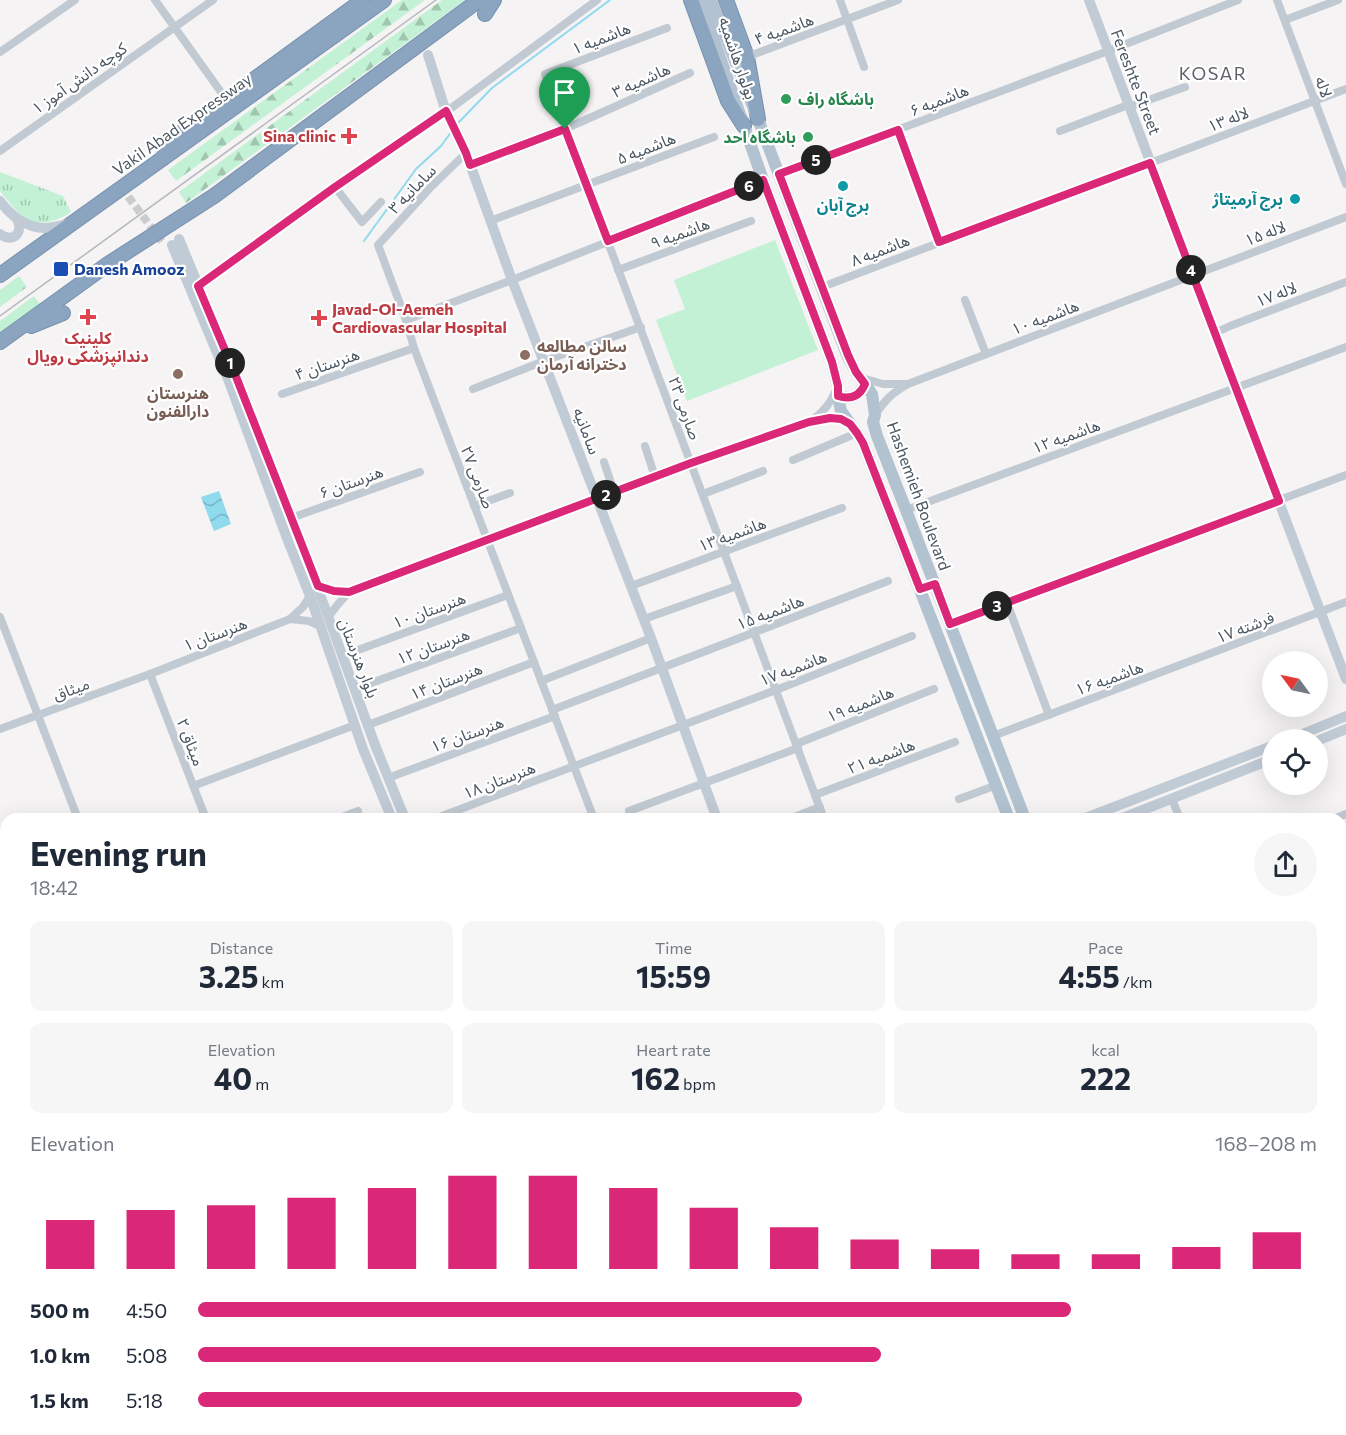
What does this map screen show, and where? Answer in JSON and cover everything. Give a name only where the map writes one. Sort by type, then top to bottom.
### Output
[{"type":"highway","points":[[163,158],[171,140],[363,0]]},
{"type":"highway","name":"Vakil Abad Expressway","points":[[0,275],[384,0]]},
{"type":"highway","points":[[0,342],[108,264],[214,196],[479,0]]},
{"type":"highway","points":[[485,14],[494,0]]},
{"type":"highway","points":[[691,0],[728,101],[744,126]]},
{"type":"highway","points":[[726,0],[747,57],[758,119]]},
{"type":"highway","points":[[339,117],[361,87]]},
{"type":"highway","points":[[261,162],[284,159]]},
{"type":"highway","points":[[15,332],[63,313]]},
{"type":"main road","name":"بولوار هاشمیه","points":[[700,0],[744,126]]},
{"type":"main road","name":"بولوار هاشمیه","points":[[711,0],[758,119]]},
{"type":"main road","name":"Fereshte Street","points":[[1089,0],[1346,679]]},
{"type":"main road","name":"سامانیه","points":[[428,55],[446,111],[466,153],[512,280],[651,638],[715,813]]},
{"type":"main road","name":"Hashemieh Boulevard","points":[[758,119],[848,355],[862,381],[872,393],[876,436],[1023,813]]},
{"type":"main road","name":"Hashemieh Boulevard","points":[[744,126],[832,362],[841,411],[854,428],[875,473],[1007,813]]},
{"type":"main road","points":[[0,201],[18,219],[29,225],[44,228],[69,224]]},
{"type":"main road","points":[[0,234],[9,238],[16,236],[20,231],[18,219]]},
{"type":"main road","name":"بلوار هنرستان","points":[[390,813],[355,725],[324,622],[318,586],[235,374],[198,286],[175,242],[288,541],[310,596],[324,622],[355,689],[403,813]]},
{"type":"main road","points":[[838,391],[844,398],[851,398],[862,390],[862,381]]},
{"type":"main road","points":[[288,541],[299,537]]},
{"type":"main road","points":[[920,589],[935,584]]},
{"type":"main road","points":[[1315,729],[1346,716]]},
{"type":"main road","points":[[1328,737],[1346,730]]},
{"type":"main road","points":[[363,749],[375,745]]},
{"type":"main road","points":[[1099,813],[1262,750]]},
{"type":"main road","points":[[1136,813],[1262,763]]},
{"type":"main road","points":[[1222,766],[1226,777]]},
{"type":"street","points":[[0,52],[75,0]]},
{"type":"street","points":[[155,0],[226,99]]},
{"type":"street","name":"کوچه دانش آموز ۱","points":[[0,151],[213,0]]},
{"type":"street","points":[[198,286],[335,187],[446,111],[597,0]]},
{"type":"street","points":[[840,0],[864,67]]},
{"type":"street","name":"هاشمیه ۴","points":[[747,57],[898,0]]},
{"type":"street","name":"هاشمیه ۶","points":[[779,174],[1238,0]]},
{"type":"street","name":"لاله","points":[[1278,0],[1346,183]]},
{"type":"street","points":[[1285,20],[1338,0]]},
{"type":"street","name":"هاشمیه ۱","points":[[545,74],[667,28]]},
{"type":"street","name":"صارمی ۲۳","points":[[545,74],[822,813]]},
{"type":"street","name":"هاشمیه ۳","points":[[470,165],[565,129],[690,74]]},
{"type":"street","points":[[1060,131],[1185,87]]},
{"type":"street","name":"لاله ۱۳","points":[[1150,163],[1346,89]]},
{"type":"street","points":[[898,130],[939,242]]},
{"type":"street","name":"هاشمیه ۵","points":[[490,221],[714,137]]},
{"type":"street","name":"سامانیه ۳","points":[[378,245],[423,195],[466,153]]},
{"type":"street","name":"هاشمیه ۸","points":[[822,287],[1150,163]]},
{"type":"street","points":[[406,320],[763,180]]},
{"type":"street","points":[[335,187],[362,222],[381,202]]},
{"type":"street","name":"لاله ۱۵","points":[[1193,274],[1346,217]]},
{"type":"street","name":"هاشمیه ۹","points":[[618,270],[751,221]]},
{"type":"street","name":"صارمی ۲۷","points":[[378,245],[414,348],[592,813]]},
{"type":"street","name":"هاشمیه ۱۰","points":[[908,384],[1193,274]]},
{"type":"street","name":"لاله ۱۷","points":[[1215,333],[1346,282]]},
{"type":"street","points":[[965,300],[986,354]]},
{"type":"street","points":[[472,389],[641,327]]},
{"type":"street","name":"هاشمیه ۱۲","points":[[906,510],[1346,346]]},
{"type":"street","name":"هنرستان ۴","points":[[282,394],[414,348]]},
{"type":"street","points":[[862,381],[908,384]]},
{"type":"street","points":[[875,415],[894,392],[908,384]]},
{"type":"street","points":[[809,422],[822,413],[838,391]]},
{"type":"street","points":[[318,586],[334,591],[349,592],[691,463],[809,422],[830,418],[841,419],[854,428],[793,460]]},
{"type":"street","points":[[645,446],[655,477]]},
{"type":"street","points":[[604,462],[614,492]]},
{"type":"street","points":[[703,494],[763,471]]},
{"type":"street","name":"هنرستان ۶","points":[[291,518],[420,472]]},
{"type":"street","points":[[950,624],[1346,475]]},
{"type":"street","points":[[474,506],[510,493]]},
{"type":"street","name":"هاشمیه ۱۳","points":[[631,586],[842,508]]},
{"type":"street","name":"هاشمیه ۱۵","points":[[553,713],[888,580]]},
{"type":"street","points":[[644,620],[737,586]]},
{"type":"street","points":[[290,619],[324,622],[349,592]]},
{"type":"street","name":"هنرستان ۱۰","points":[[358,650],[508,595]]},
{"type":"street","name":"هنرستان ۱","points":[[150,674],[290,619],[303,607],[310,596]]},
{"type":"street","name":"فرشته ۱۷","points":[[1178,667],[1346,602]]},
{"type":"street","points":[[1007,603],[1049,715]]},
{"type":"street","points":[[0,616],[3,633],[76,813]]},
{"type":"street","name":"هنرستان ۱۲","points":[[355,689],[521,628]]},
{"type":"street","name":"هاشمیه ۱۷","points":[[574,767],[912,636]]},
{"type":"street","points":[[541,681],[651,638]]},
{"type":"street","name":"هنرستان ۱۴","points":[[368,725],[534,662]]},
{"type":"street","name":"هاشمیه ۱۶","points":[[993,736],[1178,667]]},
{"type":"street","name":"میثاق","points":[[0,729],[150,674]]},
{"type":"street","name":"میثاق ۲","points":[[150,674],[204,813]]},
{"type":"street","name":"هاشمیه ۱۹","points":[[629,811],[776,756],[934,689]]},
{"type":"street","name":"هنرستان ۱۶","points":[[388,778],[553,713]]},
{"type":"street","points":[[193,786],[355,725]]},
{"type":"street","name":"هاشمیه ۲۱","points":[[815,795],[956,742]]},
{"type":"street","name":"هنرستان ۱۸","points":[[450,813],[574,767]]},
{"type":"street","points":[[959,799],[997,785]]},
{"type":"street","points":[[1172,799],[1178,813]]},
{"type":"street","points":[[805,813],[820,807]]},
{"type":"street","points":[[353,813],[358,811]]},
{"type":"green space","points":[[402,0],[425,0],[176,181],[168,170]]},
{"type":"green space","points":[[442,0],[465,0],[186,203],[179,192]]},
{"type":"green space","points":[[0,172],[63,196],[71,212],[53,221],[30,220],[16,210],[0,191]]},
{"type":"green space","points":[[775,240],[818,350],[687,401],[656,320],[685,309],[674,280]]},
{"type":"green space","points":[[19,276],[27,287],[0,307],[0,290]]},
{"type":"green space","points":[[34,296],[42,307],[0,337],[0,321]]},
{"type":"water","points":[[219,491],[231,524],[214,531],[201,497]]},
{"type":"waterway","points":[[459,122],[492,88],[610,0]]},
{"type":"waterway","points":[[364,241],[416,169],[441,146],[452,131]]},
{"type":"tunnel","points":[[121,187],[163,243]]},
{"type":"tram line","points":[[0,316],[436,0]]},
{"type":"place","name":"باشگاه راف","points":[[786,99]]},
{"type":"place","name":"Sina clinic","points":[[349,136]]},
{"type":"place","name":"باشگاه احد","points":[[808,137]]},
{"type":"place","name":"برج آبان","points":[[843,186]]},
{"type":"place","name":"برج آرمیتاژ","points":[[1295,199]]},
{"type":"place","name":"Danesh Amooz","points":[[61,269]]},
{"type":"place","name":"کلینیک دندانپزشکی رویال","points":[[88,317]]},
{"type":"place","name":"Javad-Ol-Aemeh Cardiovascular Hospital","points":[[319,318]]},
{"type":"place","name":"سالن مطالعه دخترانه آرمان","points":[[525,355]]},
{"type":"place","name":"هنرستان دارالفنون","points":[[178,374]]},
{"type":"district","name":"KOSAR","points":[[1213,74]]},
{"type":"route","points":[[446,111],[470,165],[565,129],[608,241],[763,180],[832,362],[838,396],[844,398],[858,395],[865,384],[848,355],[779,174],[898,130],[939,242],[1150,163],[1279,501],[950,624],[935,584],[920,589],[863,443],[850,424],[841,419],[830,418],[809,422],[691,463],[349,592],[334,591],[318,586],[198,286],[335,187],[446,111]]}]
